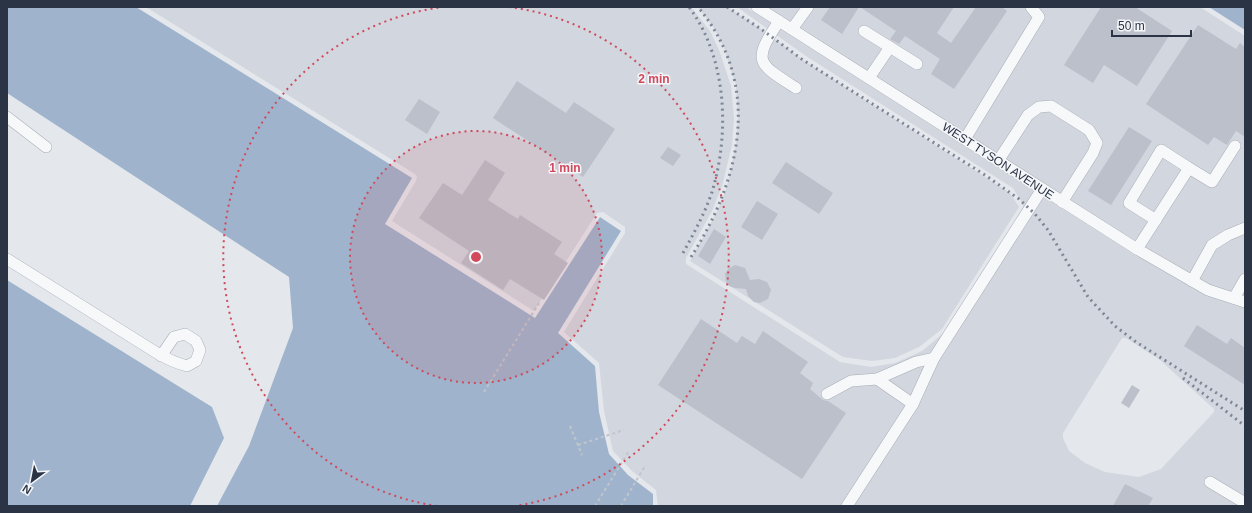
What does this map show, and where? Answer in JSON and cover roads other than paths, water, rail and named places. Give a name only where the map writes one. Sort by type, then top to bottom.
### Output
[{"type":"street","name":"WEST TYSON AVENUE","points":[[757,7],[1137,250],[1208,290],[1245,302]]},
{"type":"street","points":[[792,29],[808,7]]},
{"type":"street","points":[[965,139],[1039,17],[1032,7]]},
{"type":"street","points":[[779,21],[764,43],[762,60],[767,70],[796,88]]},
{"type":"street","points":[[864,31],[916,64]]},
{"type":"street","points":[[869,78],[890,47]]},
{"type":"street","points":[[998,161],[1028,114],[1039,107],[1051,106],[1088,130],[1097,143],[1093,153],[1062,202]]},
{"type":"street","points":[[7,117],[46,147]]},
{"type":"street","points":[[1156,220],[1129,203],[1161,150],[1212,182],[1235,146]]},
{"type":"street","points":[[1137,250],[1189,168]]},
{"type":"street","points":[[847,506],[913,404],[934,358],[1042,189]]},
{"type":"street","points":[[1192,281],[1212,245],[1228,235],[1245,228]]},
{"type":"street","points":[[7,259],[161,356]]},
{"type":"street","points":[[1234,298],[1245,279]]},
{"type":"street","points":[[827,394],[851,381],[877,379],[916,362],[934,358]]},
{"type":"street","points":[[877,379],[913,404]]},
{"type":"street","points":[[1210,482],[1245,504]]},
{"type":"water","points":[[7,7],[136,7],[412,178],[385,224],[535,318],[600,217],[621,231],[558,333],[595,366],[599,412],[609,454],[628,475],[653,494],[653,506],[217,506],[249,446],[293,328],[289,277],[7,93]]},
{"type":"water","points":[[1209,7],[1245,7],[1245,30]]},
{"type":"water","points":[[7,280],[212,407],[224,438],[190,506],[7,506]]},
{"type":"railway","points":[[683,253],[703,215],[712,192],[718,169],[723,121],[722,96],[718,72],[702,27],[689,7]]},
{"type":"railway","points":[[691,257],[708,227],[722,196],[732,164],[738,132],[738,100],[731,68],[718,37],[698,7]]},
{"type":"railway","points":[[727,7],[761,29],[803,60],[985,175],[1019,199],[1035,214],[1048,230],[1088,297],[1115,326],[1136,342],[1245,411]]},
{"type":"railway","points":[[1183,378],[1245,426]]}]
